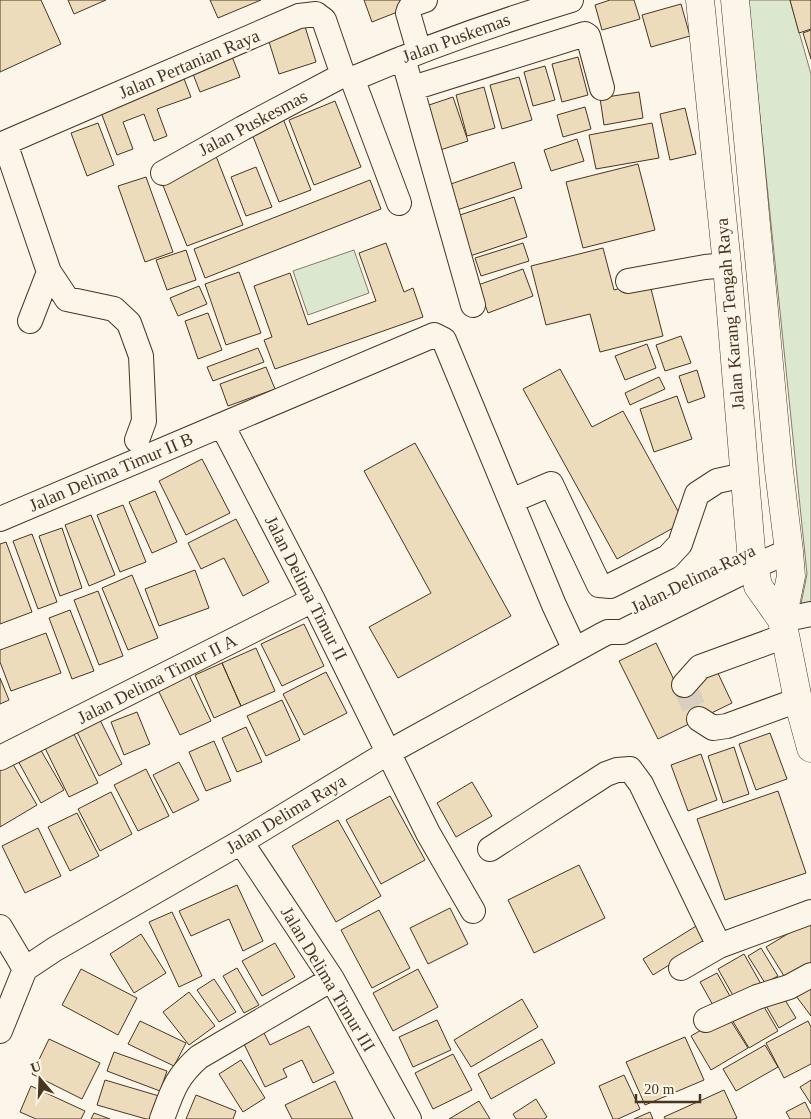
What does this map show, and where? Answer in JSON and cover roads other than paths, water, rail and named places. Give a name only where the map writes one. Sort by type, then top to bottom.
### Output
[{"type":"main road","name":"Jalan Karang Tengah Raya","points":[[700,0],[727,265],[752,558],[758,586],[783,628],[798,700],[811,748]]},
{"type":"main road","name":"Jalan Karang Tengah Raya","points":[[735,0],[778,471],[791,576],[783,628]]},
{"type":"street","points":[[425,0],[409,8],[404,57],[473,305]]},
{"type":"street","name":"Jalan Puskemas","points":[[351,76],[508,19],[571,0]]},
{"type":"street","name":"Jalan Pertanian Raya","points":[[3,144],[299,16],[314,7],[324,20],[351,76],[399,203]]},
{"type":"street","points":[[412,88],[586,34],[602,88]]},
{"type":"street","name":"Jalan Puskesmas","points":[[163,173],[242,128],[351,76]]},
{"type":"street","points":[[3,144],[49,272],[67,299],[114,309],[129,323],[140,356],[144,421],[137,440]]},
{"type":"street","points":[[628,281],[727,265]]},
{"type":"street","points":[[30,321],[49,272]]},
{"type":"street","name":"Jalan Delima Timur II B","points":[[0,519],[434,335],[444,340],[511,501],[593,640]]},
{"type":"street","name":"Jalan Delima Timur II","points":[[222,425],[313,600],[428,833],[473,911]]},
{"type":"street","points":[[511,501],[551,484],[599,585],[610,586],[668,557],[680,544],[697,494],[716,481],[744,475]]},
{"type":"street","name":"Jalan Delima Raya","points":[[25,969],[55,949],[241,842],[389,752],[593,640],[622,632],[752,558],[788,543]]},
{"type":"street","name":"Jalan Delima Timur II A","points":[[0,758],[313,600]]},
{"type":"street","points":[[684,685],[700,667],[811,614]]},
{"type":"street","points":[[700,719],[713,728],[726,726],[798,700]]},
{"type":"street","points":[[490,849],[606,774],[617,770],[630,769],[641,784],[719,946]]},
{"type":"street","name":"Jalan Delima Timur III","points":[[241,842],[332,979],[409,1119]]},
{"type":"street","points":[[681,968],[719,946],[811,912]]},
{"type":"street","points":[[0,927],[25,969],[0,1031]]},
{"type":"street","points":[[706,1020],[757,997],[789,987],[811,975]]},
{"type":"street","points":[[162,1119],[175,1086],[185,1069],[199,1057],[332,979]]},
{"type":"tunnel","points":[[684,685],[699,719]]}]
